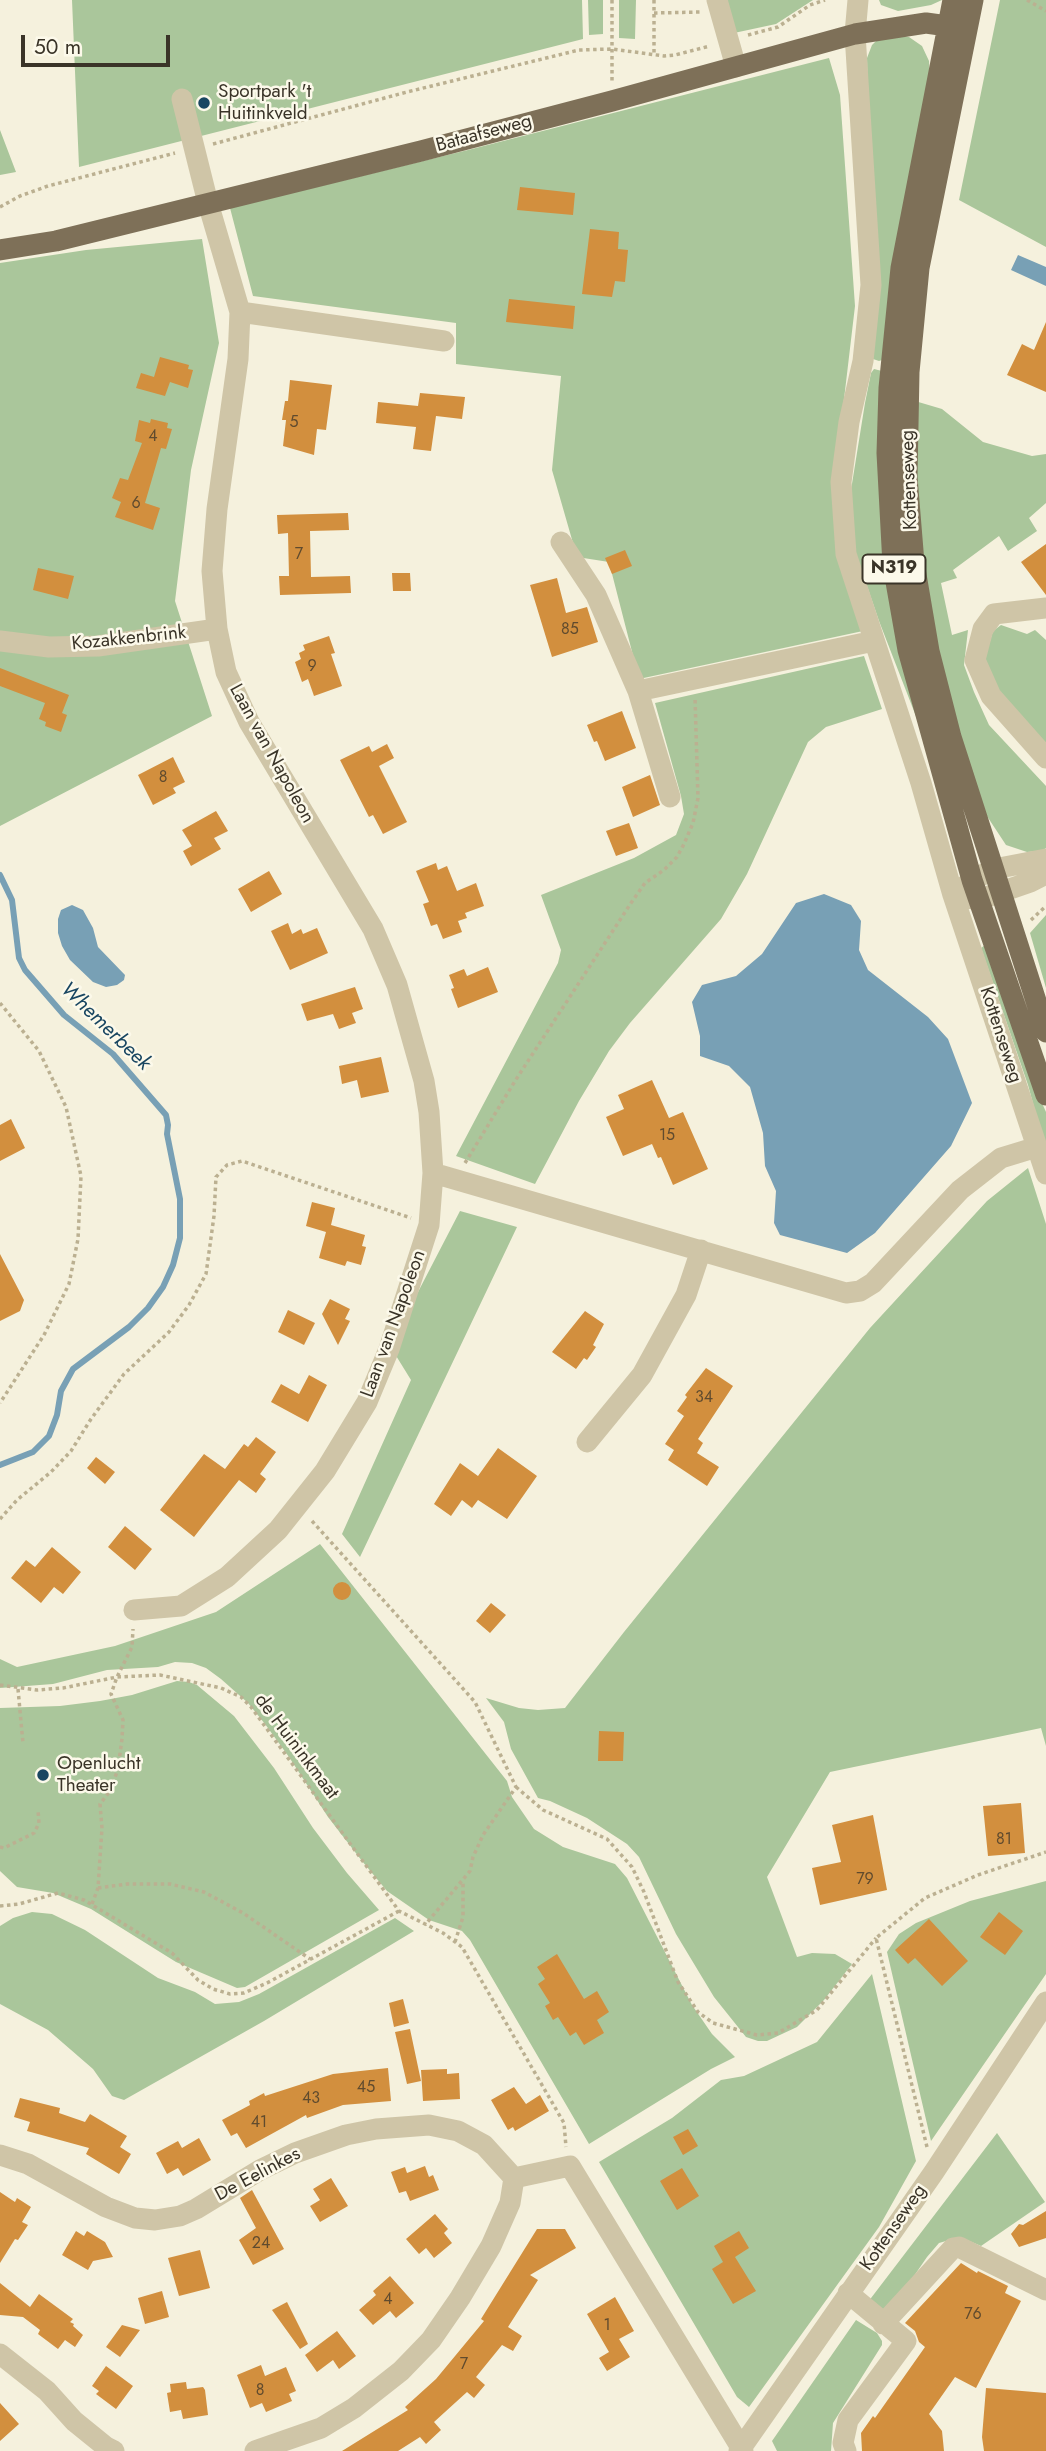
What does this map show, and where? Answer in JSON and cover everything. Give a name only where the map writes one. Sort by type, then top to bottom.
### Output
[{"type":"main road","name":"Kottenseweg","points":[[953,0],[958,27]]},
{"type":"main road","name":"Kottenseweg","points":[[973,0],[958,27],[901,268],[900,370],[907,477],[916,576],[929,651],[951,737],[1046,1032]]},
{"type":"main road","name":"Bataafseweg","points":[[0,250],[56,241],[612,101],[855,34],[926,23],[958,27]]},
{"type":"main road","name":"Kottenseweg","points":[[900,370],[887,453],[893,565],[908,650],[975,890],[1046,1095]]},
{"type":"street","points":[[717,0],[736,67]]},
{"type":"street","name":"Kottenseweg","points":[[858,0],[855,34],[871,285],[863,361],[849,422],[841,482],[846,554],[953,895],[1046,1174]]},
{"type":"street","name":"Laan van Napoleon","points":[[134,1610],[181,1606],[201,1595],[256,1551],[299,1506],[348,1436],[367,1402],[389,1349],[429,1225],[433,1173],[424,1081],[397,985],[373,929],[249,722],[226,672],[217,629],[213,581],[214,548],[238,359],[240,312],[208,203],[182,99]]},
{"type":"street","points":[[240,312],[444,341]]},
{"type":"street","points":[[863,361],[900,370]]},
{"type":"street","points":[[562,542],[596,596],[638,691],[670,797]]},
{"type":"street","points":[[1046,608],[994,614],[983,628],[975,660],[990,696],[1046,758]]},
{"type":"street","name":"Kozakkenbrink","points":[[0,641],[49,647],[98,646],[217,629]]},
{"type":"street","points":[[638,691],[874,641]]},
{"type":"street","points":[[975,890],[994,869],[1046,859]]},
{"type":"street","points":[[953,895],[975,890],[1001,892],[1046,874]]},
{"type":"street","points":[[433,1173],[846,1293],[860,1291],[884,1273],[960,1191],[1001,1158],[1037,1147]]},
{"type":"street","points":[[587,1441],[642,1375],[686,1295],[701,1250]]},
{"type":"street","name":"Kottenseweg","points":[[741,2450],[934,2172],[1046,2002]]},
{"type":"street","name":"De Eelinkes","points":[[0,2155],[28,2164],[106,2207],[135,2218],[155,2220],[180,2216],[196,2209],[260,2170],[295,2153],[346,2135],[376,2129],[429,2125],[458,2131],[484,2144],[514,2178]]},
{"type":"street","points":[[255,2451],[321,2428],[354,2408],[401,2371],[431,2340],[491,2246],[510,2203],[514,2178],[570,2166],[741,2450]]},
{"type":"street","points":[[883,2324],[953,2248],[960,2247],[1046,2290]]},
{"type":"street","points":[[846,2451],[843,2443],[848,2420],[906,2341],[848,2293]]},
{"type":"street","points":[[0,2354],[47,2391],[74,2421],[114,2451]]},
{"type":"path","points":[[612,0],[612,101]]},
{"type":"path","points":[[654,0],[654,55]]},
{"type":"path","points":[[654,13],[701,12],[701,0]]},
{"type":"path","points":[[0,207],[48,186],[579,50],[675,55],[778,27],[810,5],[824,0]]},
{"type":"path","points":[[1027,0],[1046,11]]},
{"type":"path","points":[[456,1180],[515,1081],[631,903],[645,883],[677,857],[684,844],[693,822],[698,798],[694,679]]},
{"type":"path","points":[[0,1003],[38,1051],[66,1107],[81,1175],[78,1238],[69,1284],[44,1335],[0,1403]]},
{"type":"path","points":[[0,1519],[71,1451],[116,1384],[169,1332],[189,1305],[206,1274],[216,1177],[227,1165],[242,1161],[351,1196],[429,1225]]},
{"type":"path","points":[[299,1506],[474,1702],[516,1787],[543,1810],[607,1839],[632,1867],[645,1892],[678,1982],[698,2012],[713,2023],[757,2035],[778,2032],[817,2010],[876,1938],[925,1898],[978,1875],[1046,1852]]},
{"type":"path","points":[[92,1904],[98,1888],[102,1828],[100,1804],[110,1791],[118,1769],[122,1739],[123,1720],[111,1694],[132,1647],[134,1610]]},
{"type":"path","name":"de Huininkmaat","points":[[0,1685],[18,1689],[63,1688],[117,1677],[160,1675],[221,1688],[241,1697],[251,1707],[399,1911],[455,1942]]},
{"type":"path","points":[[18,1689],[23,1743]]},
{"type":"path","points":[[425,1925],[470,1871],[483,1835],[516,1787]]},
{"type":"path","points":[[0,1847],[4,1848],[34,1833],[39,1823],[38,1810]]},
{"type":"path","points":[[463,1880],[463,1917],[455,1942],[462,1947],[564,2123],[570,2166]]},
{"type":"path","points":[[98,1888],[127,1884],[170,1884],[204,1892],[243,1913],[310,1960]]},
{"type":"path","points":[[0,1906],[19,1904],[58,1893],[92,1904],[172,1953],[198,1980],[213,1989],[230,1994],[254,1990],[399,1911]]},
{"type":"path","points":[[876,1938],[934,2172]]},
{"type":"green space","name":"Sportpark 't Huitinkveld","points":[[72,0],[582,0],[583,39],[79,167]]},
{"type":"green space","points":[[588,0],[603,0],[603,34],[589,35]]},
{"type":"green space","points":[[619,0],[636,0],[635,39],[619,38]]},
{"type":"green space","points":[[725,0],[813,0],[776,24],[734,33]]},
{"type":"green space","points":[[879,0],[942,0],[931,5],[898,11],[881,5]]},
{"type":"green space","points":[[1000,0],[1046,0],[1046,247],[959,200]]},
{"type":"green space","points":[[891,35],[909,37],[922,46],[929,61],[930,82],[882,360],[879,361],[873,359],[867,58],[872,45],[879,38]]},
{"type":"green space","points":[[829,58],[840,95],[855,306],[838,450],[863,631],[639,679],[609,562],[577,557],[552,470],[561,376],[456,364],[456,323],[253,296],[230,208]]},
{"type":"green space","points":[[0,130],[16,172],[0,175]]},
{"type":"green space","points":[[202,239],[219,343],[191,470],[175,601],[212,716],[0,826],[0,263],[86,250]]},
{"type":"green space","points":[[874,369],[886,372],[883,428],[924,737],[855,551],[851,490],[865,403]]},
{"type":"green space","points":[[915,401],[942,409],[983,442],[1032,456],[1046,454],[1046,503],[1029,518],[1037,531],[1008,551],[999,536],[953,570],[957,578],[941,583],[952,635],[968,630],[964,665],[989,725],[1046,786],[1046,848],[1042,851],[1027,852],[1006,845],[981,807],[934,649],[914,491]]},
{"type":"green space","points":[[1001,625],[1027,634],[1035,630],[1046,640],[1046,747],[1001,697],[984,661],[993,631]]},
{"type":"green space","points":[[864,656],[882,709],[826,727],[808,742],[747,874],[721,919],[630,1023],[609,1051],[535,1184],[456,1156],[558,963],[561,950],[541,895],[634,858],[676,835],[684,814],[655,703]]},
{"type":"green space","points":[[1046,915],[1046,988],[1030,933]]},
{"type":"green space","points":[[985,945],[1033,1083],[1046,1112],[1046,1151],[1028,1085],[981,948]]},
{"type":"green space","points":[[1028,1168],[1046,1224],[1046,1746],[1041,1728],[830,1772],[767,1877],[797,1957],[812,1953],[835,1954],[852,1964],[824,2000],[797,2027],[767,2041],[758,2041],[746,2037],[714,1997],[676,1934],[639,1857],[627,1844],[587,1818],[538,1798],[511,1749],[504,1722],[486,1698],[519,1708],[565,1708],[870,1328],[987,1201]]},
{"type":"green space","points":[[460,1211],[517,1227],[360,1557],[342,1534],[411,1380],[390,1346]]},
{"type":"green space","points":[[320,1544],[507,1781],[512,1797],[534,1829],[563,1847],[615,1864],[627,1878],[692,2005],[712,2034],[735,2057],[589,2144],[470,1940],[462,1931],[429,1920],[387,1891],[328,1817],[265,1724],[248,1703],[221,1679],[206,1668],[192,1663],[175,1662],[158,1667],[107,1670],[53,1684],[0,1688],[0,1659],[17,1667],[115,1646],[216,1612]]},
{"type":"green space","points":[[177,1681],[197,1685],[234,1716],[274,1768],[313,1828],[379,1910],[245,1987],[237,1988],[176,1962],[91,1909],[53,1893],[17,1887],[0,1871],[0,1708],[60,1706],[100,1701],[132,1695]]},
{"type":"green space","points":[[1046,1881],[1046,1974],[931,2141],[887,1952],[899,1934],[916,1923],[970,1901]]},
{"type":"green space","points":[[32,1912],[52,1914],[85,1930],[158,1978],[195,1992],[215,2004],[239,2002],[259,1994],[395,1918],[414,1931],[264,2021],[124,2100],[112,2096],[93,2069],[48,2030],[0,2004],[0,1926],[13,1918]]},
{"type":"green space","points":[[872,1974],[916,2161],[879,2227],[749,2407],[737,2397],[599,2162],[672,2118],[721,2080],[744,2076],[817,2042]]},
{"type":"green space","points":[[997,2133],[1045,2202],[981,2246],[960,2237],[939,2243],[890,2311],[868,2302]]},
{"type":"green space","points":[[856,2320],[877,2333],[882,2345],[833,2423],[831,2451],[777,2451],[772,2441]]},
{"type":"water","points":[[1018,255],[1046,267],[1046,286],[1011,270]]},
{"type":"water","points":[[824,894],[851,905],[861,921],[859,950],[868,970],[928,1017],[948,1039],[972,1103],[951,1146],[875,1233],[847,1253],[780,1235],[774,1223],[776,1191],[765,1166],[763,1133],[750,1087],[729,1066],[700,1056],[700,1036],[692,1002],[702,985],[736,976],[762,954],[796,903]]},
{"type":"water","points":[[72,905],[83,910],[93,928],[98,947],[125,975],[124,980],[117,985],[106,987],[93,982],[70,960],[62,946],[58,919],[61,910]]},
{"type":"building","points":[[520,187],[575,193],[573,215],[517,210]]},
{"type":"building","points":[[590,229],[619,232],[618,249],[628,250],[625,282],[615,281],[612,297],[582,294]]},
{"type":"building","points":[[509,299],[575,306],[573,329],[506,322]]},
{"type":"building","points":[[1046,322],[1046,392],[1007,375],[1022,344],[1034,350]]},
{"type":"building","points":[[160,357],[189,365],[188,369],[193,370],[188,388],[170,382],[165,396],[136,388],[141,373],[154,377]]},
{"type":"building","points":[[290,380],[332,385],[326,430],[317,429],[314,455],[283,446],[286,420],[282,420],[285,401],[288,401]]},
{"type":"building","points":[[420,393],[465,397],[462,419],[436,416],[431,451],[413,449],[416,427],[376,423],[378,402],[418,406]]},
{"type":"building","points":[[151,419],[168,423],[167,428],[172,429],[166,449],[161,448],[145,503],[160,508],[153,530],[115,517],[121,502],[112,498],[120,478],[128,480],[142,443],[135,441],[139,420],[150,423]]},
{"type":"building","points":[[348,513],[349,530],[310,531],[311,577],[350,576],[351,593],[280,595],[279,576],[289,576],[288,533],[278,534],[277,515]]},
{"type":"building","points":[[1046,544],[1046,595],[1021,562]]},
{"type":"building","points":[[625,550],[632,566],[612,574],[605,558]]},
{"type":"building","points":[[38,568],[74,576],[68,599],[33,590]]},
{"type":"building","points":[[392,573],[410,573],[411,591],[393,591]]},
{"type":"building","points":[[557,578],[566,613],[587,607],[598,642],[552,657],[530,585]]},
{"type":"building","points":[[329,636],[335,653],[331,654],[342,686],[314,696],[308,679],[302,682],[295,662],[301,659],[299,653],[305,650],[303,645]]},
{"type":"building","points":[[0,668],[69,695],[62,713],[67,715],[61,732],[45,726],[46,722],[39,719],[45,703],[0,686]]},
{"type":"building","points":[[622,711],[636,748],[605,761],[587,725]]},
{"type":"building","points":[[387,744],[394,758],[379,766],[407,822],[383,834],[373,815],[369,817],[340,760],[369,746],[372,752]]},
{"type":"building","points":[[173,757],[185,782],[173,788],[176,793],[153,805],[138,775]]},
{"type":"building","points":[[650,775],[660,805],[633,817],[622,787]]},
{"type":"building","points":[[216,811],[228,831],[214,838],[221,849],[191,866],[183,851],[192,846],[182,830]]},
{"type":"building","points":[[629,823],[638,848],[616,856],[606,831]]},
{"type":"building","points":[[436,863],[438,870],[447,866],[457,891],[476,883],[484,906],[465,913],[467,918],[458,921],[462,932],[443,939],[437,924],[431,926],[423,904],[429,902],[416,871]]},
{"type":"building","points":[[269,871],[282,894],[251,912],[238,889]]},
{"type":"building","points":[[288,923],[292,934],[301,929],[303,934],[317,928],[328,953],[290,970],[271,931]]},
{"type":"building","points":[[488,967],[498,992],[458,1008],[449,975],[464,969],[467,976]]},
{"type":"building","points":[[355,987],[363,1009],[352,1013],[356,1023],[339,1029],[333,1014],[307,1021],[301,1004]]},
{"type":"building","points":[[381,1057],[389,1092],[361,1098],[357,1080],[342,1084],[339,1066]]},
{"type":"building","points":[[652,1080],[669,1118],[683,1112],[708,1169],[673,1185],[652,1144],[623,1156],[606,1117],[624,1109],[618,1095]]},
{"type":"building","points":[[11,1119],[25,1148],[0,1161],[0,1125]]},
{"type":"building","points":[[312,1202],[335,1208],[331,1225],[365,1235],[362,1246],[366,1247],[361,1265],[347,1261],[345,1266],[319,1258],[326,1232],[306,1226]]},
{"type":"building","points":[[0,1254],[24,1300],[20,1311],[0,1321]]},
{"type":"building","points":[[330,1299],[350,1309],[345,1319],[350,1321],[338,1345],[322,1314]]},
{"type":"building","points":[[288,1310],[315,1323],[304,1345],[278,1332]]},
{"type":"building","points":[[585,1311],[604,1324],[593,1345],[596,1347],[576,1369],[552,1352]]},
{"type":"building","points":[[706,1368],[733,1386],[698,1439],[703,1443],[697,1453],[719,1467],[707,1486],[668,1460],[674,1450],[665,1444],[684,1416],[677,1411],[687,1397],[685,1395]]},
{"type":"building","points":[[309,1375],[327,1385],[308,1422],[271,1402],[281,1384],[299,1394]]},
{"type":"building","points":[[256,1437],[276,1452],[260,1474],[266,1479],[256,1493],[239,1480],[194,1537],[160,1510],[204,1454],[225,1469],[244,1444],[248,1447]]},
{"type":"building","points":[[498,1448],[537,1476],[507,1519],[478,1500],[472,1508],[462,1500],[451,1516],[434,1504],[460,1463],[478,1476]]},
{"type":"building","points":[[96,1457],[115,1472],[105,1484],[87,1468]]},
{"type":"building","points":[[125,1526],[152,1549],[135,1570],[108,1547]]},
{"type":"building","points":[[52,1547],[81,1572],[63,1594],[54,1587],[41,1603],[11,1578],[26,1560],[35,1567]]},
{"type":"building","points":[[342,1582],[348,1585],[351,1591],[348,1597],[342,1600],[336,1597],[333,1591],[336,1585]]},
{"type":"building","points":[[491,1603],[506,1615],[490,1633],[476,1621]]},
{"type":"building","points":[[599,1731],[624,1732],[623,1761],[598,1761]]},
{"type":"building","points":[[1021,1803],[1025,1853],[988,1856],[983,1806]]},
{"type":"building","points":[[873,1815],[887,1890],[820,1905],[812,1868],[841,1862],[832,1825]]},
{"type":"building","points":[[999,1912],[1023,1931],[1005,1955],[980,1937]]},
{"type":"building","points":[[929,1919],[968,1961],[942,1986],[915,1958],[908,1964],[895,1950]]},
{"type":"building","points":[[557,1954],[584,1999],[597,1991],[609,2012],[597,2020],[604,2033],[584,2045],[576,2032],[570,2036],[558,2017],[553,2020],[545,2006],[550,2003],[538,1984],[545,1979],[537,1967]]},
{"type":"building","points":[[403,1999],[409,2023],[394,2027],[389,2003]]},
{"type":"building","points":[[410,2029],[421,2081],[407,2084],[395,2032]]},
{"type":"building","points":[[388,2068],[391,2101],[343,2105],[307,2118],[306,2115],[246,2148],[237,2133],[231,2136],[222,2120],[250,2105],[249,2101],[264,2093],[265,2096],[333,2074]]},
{"type":"building","points":[[447,2069],[447,2074],[459,2073],[460,2099],[423,2101],[421,2070]]},
{"type":"building","points":[[514,2087],[526,2104],[540,2095],[549,2111],[515,2131],[513,2127],[508,2130],[491,2100]]},
{"type":"building","points":[[20,2098],[60,2108],[59,2113],[85,2122],[90,2114],[127,2136],[120,2147],[131,2154],[119,2174],[86,2154],[89,2148],[27,2131],[30,2122],[14,2117]]},
{"type":"building","points":[[688,2129],[698,2146],[683,2155],[673,2137]]},
{"type":"building","points":[[199,2138],[211,2160],[183,2176],[178,2168],[167,2174],[156,2153],[178,2141],[182,2148]]},
{"type":"building","points":[[425,2166],[429,2177],[433,2175],[439,2190],[410,2201],[406,2191],[399,2193],[391,2172],[405,2167],[407,2173]]},
{"type":"building","points":[[682,2168],[699,2196],[677,2210],[660,2181]]},
{"type":"building","points":[[331,2178],[348,2206],[320,2222],[310,2206],[320,2200],[313,2189]]},
{"type":"building","points":[[252,2190],[284,2249],[253,2265],[239,2240],[256,2228],[240,2198]]},
{"type":"building","points":[[0,2192],[15,2202],[17,2198],[31,2207],[22,2222],[28,2225],[18,2240],[15,2239],[0,2263]]},
{"type":"building","points":[[1046,2211],[1046,2238],[1019,2247],[1011,2234],[1019,2224],[1023,2225]]},
{"type":"building","points":[[435,2214],[448,2229],[444,2233],[452,2243],[434,2258],[426,2248],[419,2254],[406,2239]]},
{"type":"building","points":[[537,2229],[565,2229],[576,2248],[530,2275],[538,2280],[508,2327],[522,2336],[513,2351],[502,2345],[476,2377],[485,2385],[474,2398],[467,2392],[434,2422],[441,2430],[426,2444],[420,2437],[398,2451],[342,2451],[408,2410],[405,2407],[436,2379],[484,2321],[481,2319]]},
{"type":"building","points":[[76,2231],[84,2236],[87,2231],[105,2242],[113,2257],[93,2261],[88,2270],[62,2255]]},
{"type":"building","points":[[739,2231],[749,2248],[735,2257],[756,2291],[733,2304],[712,2269],[723,2262],[714,2246]]},
{"type":"building","points":[[200,2250],[210,2288],[179,2296],[168,2258]]},
{"type":"building","points":[[961,2263],[1008,2286],[1005,2293],[1021,2301],[976,2388],[955,2377],[929,2414],[942,2431],[944,2451],[862,2451],[861,2433],[873,2416],[875,2418],[925,2347],[919,2342],[915,2331],[905,2323]]},
{"type":"building","points":[[390,2276],[414,2303],[396,2318],[390,2311],[373,2325],[359,2310],[376,2295],[373,2291]]},
{"type":"building","points":[[0,2283],[30,2307],[39,2294],[73,2319],[70,2322],[83,2335],[75,2347],[65,2340],[58,2349],[38,2334],[40,2330],[23,2317],[0,2315]]},
{"type":"building","points":[[162,2291],[169,2317],[145,2324],[138,2298]]},
{"type":"building","points":[[615,2297],[634,2331],[619,2339],[630,2357],[607,2371],[599,2358],[609,2352],[587,2314]]},
{"type":"building","points":[[287,2302],[308,2344],[300,2349],[272,2310]]},
{"type":"building","points":[[122,2325],[140,2330],[120,2357],[106,2347]]},
{"type":"building","points":[[337,2331],[356,2356],[339,2369],[333,2360],[317,2372],[305,2355]]},
{"type":"building","points":[[261,2365],[265,2376],[286,2367],[296,2391],[289,2394],[292,2401],[266,2412],[262,2403],[250,2408],[237,2375]]},
{"type":"building","points":[[106,2366],[133,2386],[116,2409],[96,2394],[99,2391],[92,2386]]},
{"type":"building","points":[[186,2382],[187,2389],[203,2387],[205,2390],[208,2415],[183,2419],[181,2410],[170,2412],[167,2393],[171,2392],[170,2384]]},
{"type":"building","points":[[986,2388],[1046,2393],[1046,2451],[984,2451],[982,2437]]},
{"type":"building","points":[[0,2403],[19,2424],[0,2441]]},
{"type":"waterway","name":"Whemerbeek","points":[[0,875],[12,900],[19,958],[25,970],[64,1015],[113,1054],[166,1115],[167,1134],[180,1199],[180,1238],[173,1265],[163,1287],[148,1308],[129,1327],[73,1369],[61,1391],[57,1415],[49,1436],[33,1452],[0,1465]]},
{"type":"place","name":"Sportpark 't Huitinkveld","points":[[204,103]]},
{"type":"place","name":"Openlucht Theater","points":[[43,1775]]}]
